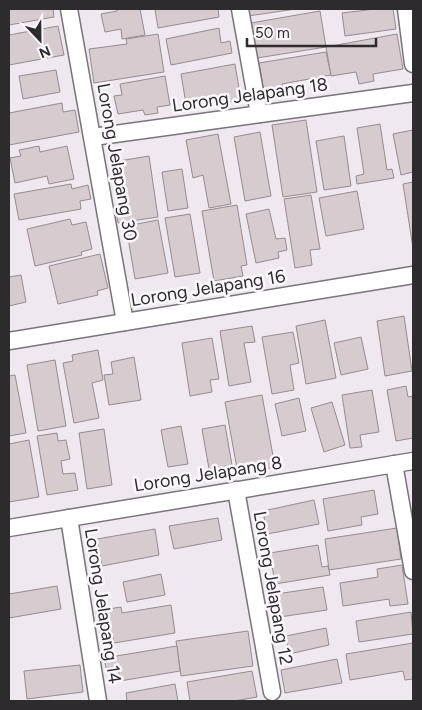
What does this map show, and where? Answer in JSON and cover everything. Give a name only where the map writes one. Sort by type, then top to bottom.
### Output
[{"type":"street","name":"Lorong Jelapang 30","points":[[69,9],[125,322]]},
{"type":"street","points":[[240,9],[259,114]]},
{"type":"street","points":[[406,9],[413,64]]},
{"type":"street","name":"Lorong Jelapang 18","points":[[93,137],[413,93]]},
{"type":"street","name":"Lorong Jelapang 16","points":[[9,341],[413,275]]},
{"type":"street","name":"Lorong Jelapang 8","points":[[9,528],[413,461]]},
{"type":"street","points":[[394,464],[413,571]]},
{"type":"street","name":"Lorong Jelapang 12","points":[[236,490],[272,692]]},
{"type":"street","name":"Lorong Jelapang 14","points":[[69,518],[98,701]]},
{"type":"building","points":[[9,9],[53,9],[54,17],[9,25]]},
{"type":"building","points":[[117,9],[140,9],[145,35],[122,39],[121,29],[105,32],[101,14],[117,11]]},
{"type":"building","points":[[155,9],[218,9],[219,17],[158,28]]},
{"type":"building","points":[[247,9],[296,9],[248,16]]},
{"type":"building","points":[[393,9],[396,29],[345,36],[342,13]]},
{"type":"building","points":[[320,11],[326,47],[257,58],[251,23]]},
{"type":"building","points":[[58,26],[64,55],[9,65],[9,35]]},
{"type":"building","points":[[219,28],[221,43],[230,41],[232,53],[171,65],[166,39]]},
{"type":"building","points":[[158,34],[164,72],[94,83],[89,49],[127,44],[126,39]]},
{"type":"building","points":[[397,34],[403,69],[373,74],[374,81],[359,84],[356,72],[331,76],[326,47]]},
{"type":"building","points":[[326,52],[331,75],[282,84],[285,94],[273,97],[267,94],[263,87],[259,63]]},
{"type":"building","points":[[235,64],[241,100],[187,110],[181,74]]},
{"type":"building","points":[[56,70],[60,92],[23,99],[19,76]]},
{"type":"building","points":[[165,76],[170,105],[157,107],[158,113],[145,115],[143,110],[118,114],[114,96],[122,95],[120,84]]},
{"type":"building","points":[[62,103],[63,112],[75,110],[79,132],[9,145],[9,113]]},
{"type":"building","points":[[306,120],[317,192],[283,197],[272,125]]},
{"type":"building","points":[[380,124],[387,170],[392,169],[394,178],[357,184],[356,176],[364,174],[357,128]]},
{"type":"building","points":[[413,130],[413,172],[401,175],[393,134]]},
{"type":"building","points":[[260,132],[271,196],[245,201],[234,137]]},
{"type":"building","points":[[218,134],[231,204],[209,208],[203,175],[193,178],[186,140]]},
{"type":"building","points":[[344,136],[351,186],[324,190],[316,141]]},
{"type":"building","points":[[39,146],[40,152],[67,146],[74,179],[49,184],[47,176],[15,183],[10,158],[21,156],[19,150]]},
{"type":"building","points":[[149,156],[158,217],[118,223],[115,206],[126,205],[119,161]]},
{"type":"building","points":[[182,169],[188,208],[168,211],[162,172]]},
{"type":"building","points":[[413,182],[413,248],[403,184]]},
{"type":"building","points":[[71,184],[72,189],[88,185],[91,199],[80,201],[81,209],[19,220],[14,194]]},
{"type":"building","points":[[357,191],[364,229],[326,236],[319,198]]},
{"type":"building","points":[[311,195],[320,249],[310,250],[312,265],[295,268],[284,199]]},
{"type":"building","points":[[237,205],[247,265],[241,266],[243,276],[214,281],[202,211]]},
{"type":"building","points":[[269,209],[276,239],[285,238],[287,250],[278,252],[279,258],[256,263],[246,214]]},
{"type":"building","points":[[190,214],[200,273],[175,277],[165,218]]},
{"type":"building","points":[[70,219],[72,225],[86,222],[92,249],[81,252],[82,255],[35,266],[27,229]]},
{"type":"building","points":[[158,220],[168,273],[135,279],[126,226]]},
{"type":"building","points":[[100,254],[108,288],[97,291],[98,295],[58,304],[49,266]]},
{"type":"building","points":[[21,275],[26,302],[9,306],[9,277]]},
{"type":"building","points":[[404,316],[412,371],[385,376],[377,321]]},
{"type":"building","points":[[325,320],[336,378],[306,384],[296,326]]},
{"type":"building","points":[[252,326],[255,342],[244,343],[251,382],[229,386],[220,331]]},
{"type":"building","points":[[293,332],[299,363],[290,365],[294,390],[272,394],[262,337]]},
{"type":"building","points":[[361,337],[368,369],[341,375],[334,343]]},
{"type":"building","points":[[212,338],[219,379],[210,380],[212,392],[190,396],[182,343]]},
{"type":"building","points":[[98,350],[103,380],[92,383],[99,418],[74,423],[63,363],[73,361],[72,355]]},
{"type":"building","points":[[134,357],[141,400],[109,405],[104,375],[113,374],[111,362]]},
{"type":"building","points":[[55,360],[66,426],[38,431],[27,365]]},
{"type":"building","points":[[15,375],[26,433],[9,436],[9,376]]},
{"type":"building","points":[[406,386],[408,397],[413,396],[413,438],[396,441],[387,390]]},
{"type":"building","points":[[372,390],[379,432],[360,435],[362,447],[350,448],[342,395]]},
{"type":"building","points":[[262,395],[275,467],[238,474],[225,402]]},
{"type":"building","points":[[299,398],[306,431],[282,436],[275,404]]},
{"type":"building","points":[[332,402],[345,445],[324,452],[311,408]]},
{"type":"building","points":[[225,425],[232,465],[209,469],[202,429]]},
{"type":"building","points":[[181,426],[188,464],[168,467],[161,430]]},
{"type":"building","points":[[104,429],[112,485],[87,489],[79,433]]},
{"type":"building","points":[[57,433],[58,441],[66,440],[70,459],[61,461],[63,474],[75,473],[78,490],[47,495],[37,436]]},
{"type":"building","points":[[29,440],[39,497],[9,502],[9,444]]},
{"type":"building","points":[[374,490],[378,514],[361,517],[362,525],[328,531],[323,499]]},
{"type":"building","points":[[314,500],[319,524],[267,534],[263,511]]},
{"type":"building","points":[[218,518],[222,540],[174,549],[169,526]]},
{"type":"building","points":[[397,528],[401,559],[329,570],[325,539]]},
{"type":"building","points":[[155,529],[159,555],[102,566],[97,539]]},
{"type":"building","points":[[318,545],[322,567],[328,566],[330,575],[275,584],[270,553]]},
{"type":"building","points":[[402,565],[408,604],[390,606],[389,599],[343,606],[340,583],[378,577],[377,569]]},
{"type":"building","points":[[161,574],[165,595],[127,602],[123,582]]},
{"type":"building","points":[[57,586],[61,609],[9,618],[9,594]]},
{"type":"building","points":[[323,587],[327,610],[273,618],[270,595]]},
{"type":"building","points":[[171,605],[175,633],[114,643],[112,632],[100,633],[96,611],[121,607],[122,613]]},
{"type":"building","points":[[411,612],[413,634],[359,642],[356,621]]},
{"type":"building","points":[[326,628],[329,645],[289,654],[286,636]]},
{"type":"building","points":[[248,631],[253,666],[181,676],[176,641]]},
{"type":"building","points":[[413,643],[413,679],[405,680],[403,671],[350,680],[346,654]]},
{"type":"building","points":[[177,646],[180,671],[120,681],[118,667],[106,668],[104,658]]},
{"type":"building","points":[[337,659],[342,683],[285,693],[281,670]]},
{"type":"building","points":[[80,665],[83,692],[27,699],[24,671]]},
{"type":"building","points":[[252,671],[257,697],[234,701],[190,701],[187,682]]},
{"type":"building","points":[[175,684],[178,701],[127,701],[126,693]]}]
